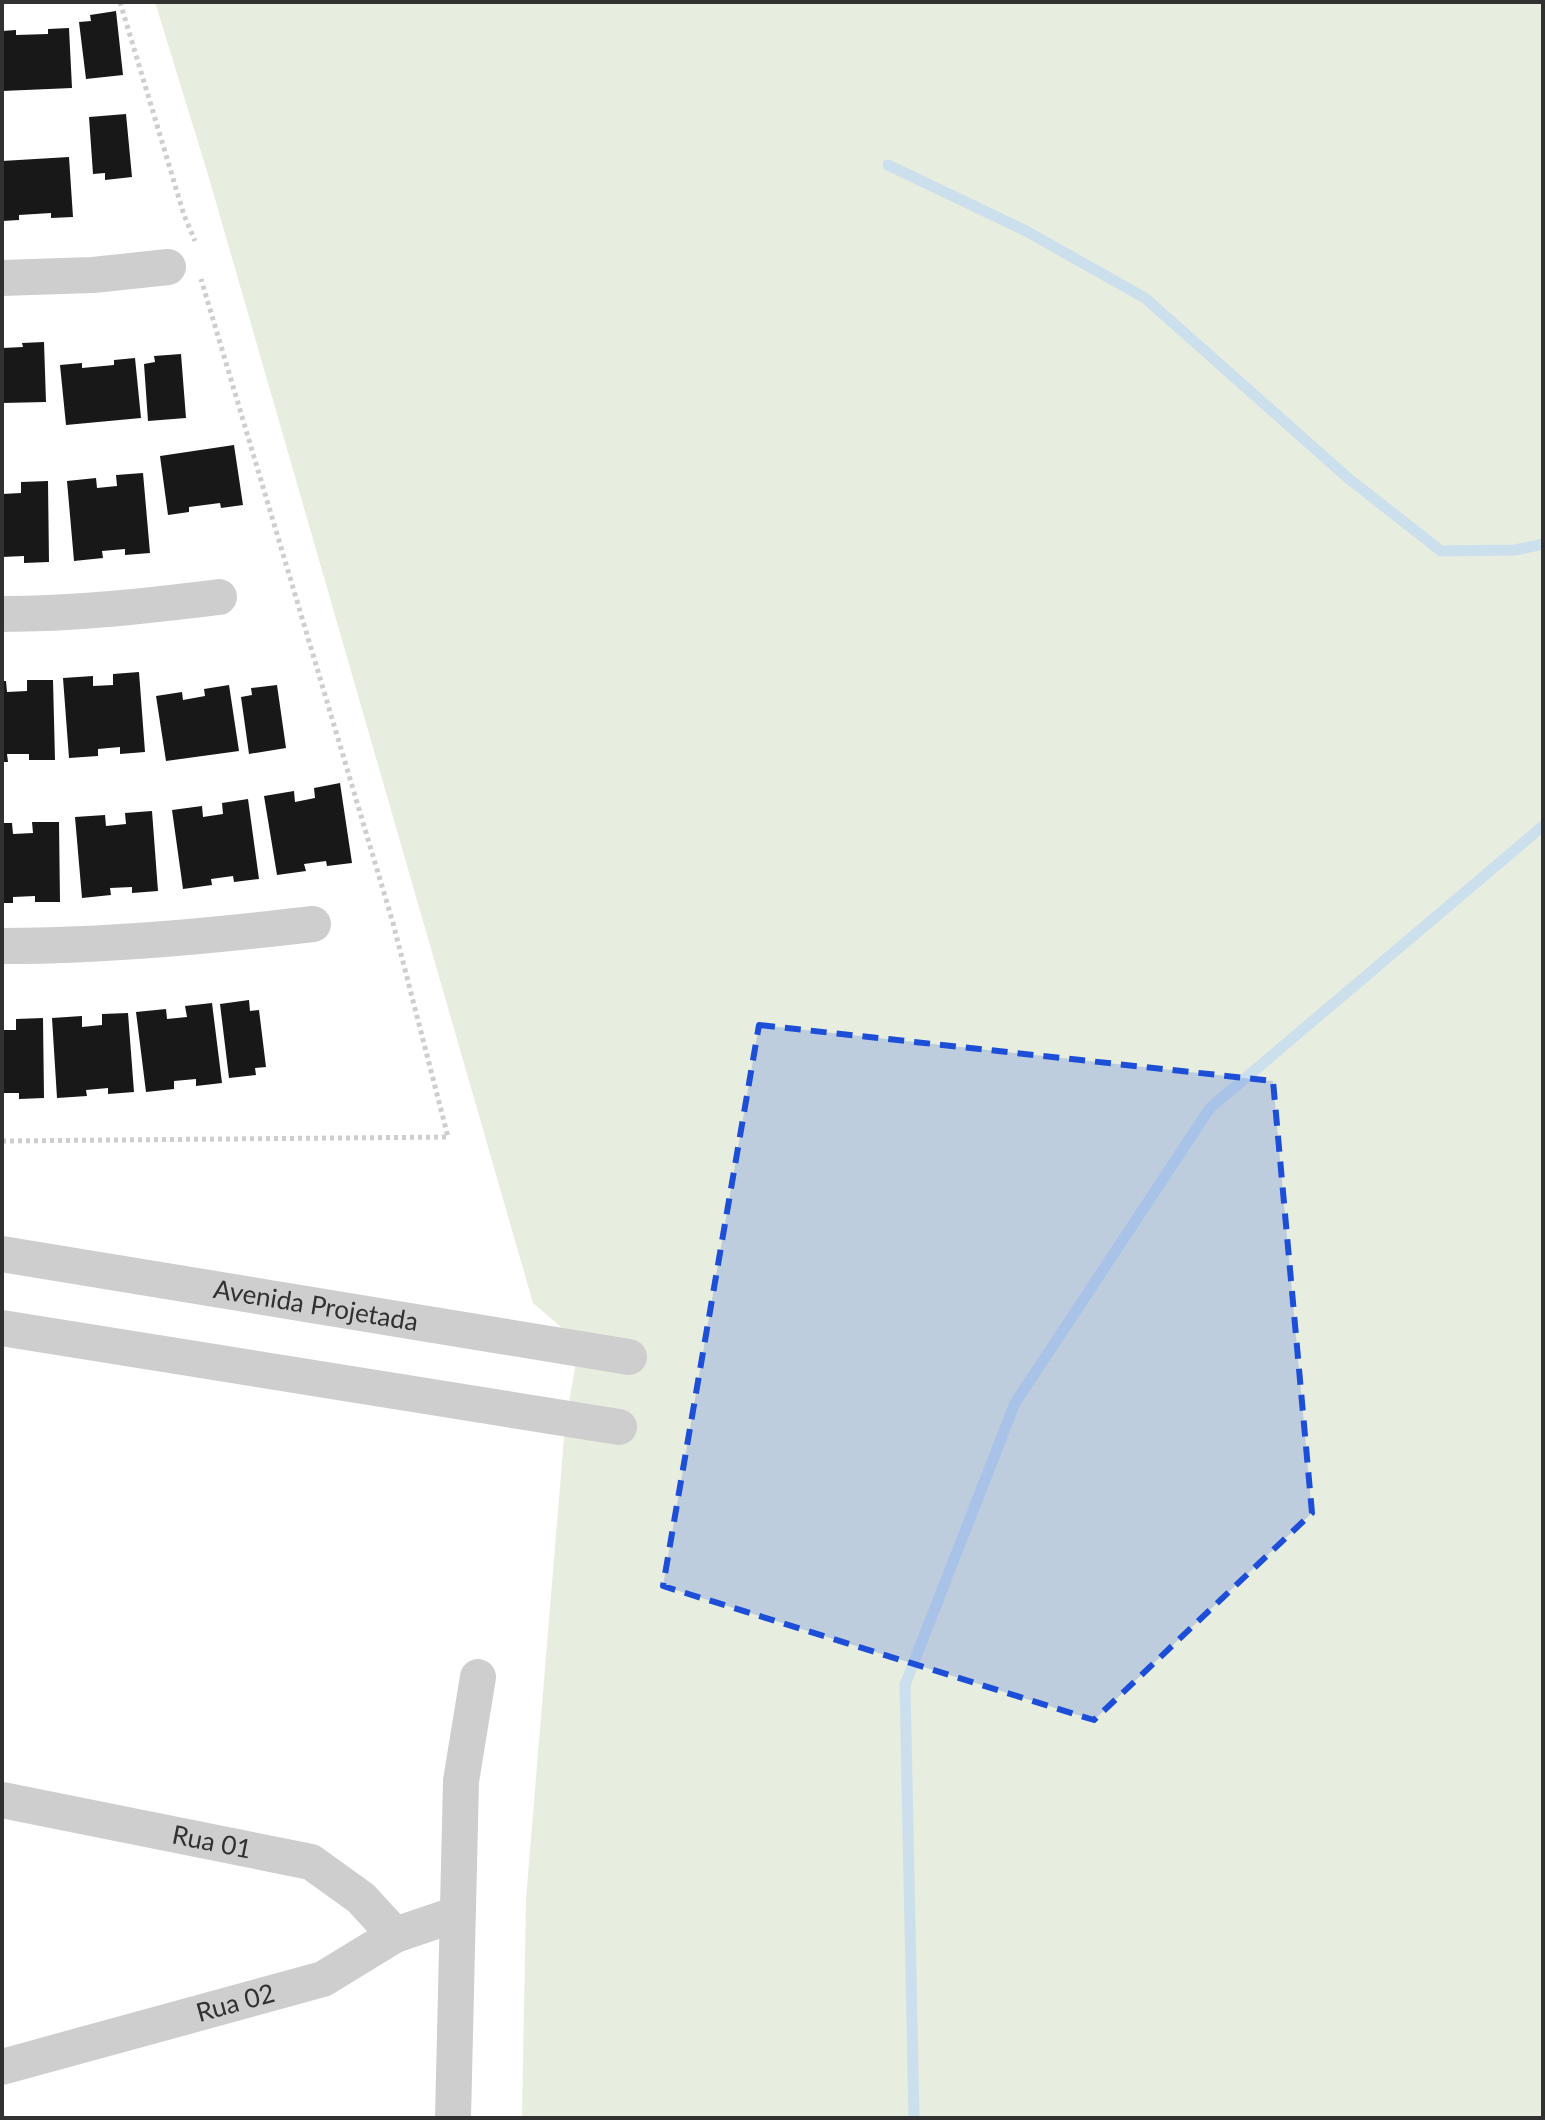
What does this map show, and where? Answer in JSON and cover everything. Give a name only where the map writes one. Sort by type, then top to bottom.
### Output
[{"type":"street","points":[[2,278],[184,268]]},
{"type":"street","points":[[2,614],[129,608],[219,597]]},
{"type":"street","points":[[2,946],[126,942],[313,924]]},
{"type":"street","name":"Avenida Projetada","points":[[2,1254],[629,1357]]},
{"type":"street","points":[[2,1328],[619,1427]]},
{"type":"street","points":[[453,2118],[461,1781],[478,1677]]},
{"type":"street","name":"Rua 01","points":[[2,1800],[311,1862],[361,1898],[395,1935]]},
{"type":"street","name":"Rua 02","points":[[2,2067],[323,1979],[395,1935],[457,1914]]},
{"type":"path","points":[[120,2],[184,215],[197,246]]},
{"type":"path","points":[[2,1141],[448,1137],[393,923],[215,324],[184,268]]},
{"type":"highlighted area","points":[[759,1025],[1273,1081],[1312,1513],[1094,1720],[663,1586]]},
{"type":"shaded area","points":[[155,2],[1543,2],[1543,2118],[522,2118],[526,1899],[565,1426],[577,1356],[560,1326],[533,1303],[209,178]]},
{"type":"building","points":[[116,11],[123,75],[86,79],[79,22],[91,21],[90,15]]},
{"type":"building","points":[[69,28],[72,88],[2,91],[2,31],[16,30],[16,35],[48,34],[48,29]]},
{"type":"building","points":[[126,114],[132,177],[105,180],[105,173],[93,174],[89,117]]},
{"type":"building","points":[[69,157],[73,217],[51,218],[51,213],[19,215],[19,220],[2,221],[2,161]]},
{"type":"building","points":[[44,342],[46,402],[2,403],[2,348]]},
{"type":"building","points":[[181,354],[186,418],[148,421],[144,364],[155,362],[154,356]]},
{"type":"building","points":[[135,358],[141,418],[66,425],[60,365],[82,363],[82,368],[114,365],[114,360]]},
{"type":"building","points":[[234,445],[243,505],[221,508],[220,503],[189,507],[189,512],[168,515],[160,456]]},
{"type":"building","points":[[143,473],[150,553],[125,555],[125,549],[102,551],[103,558],[74,561],[67,481],[96,478],[97,488],[117,486],[116,475]]},
{"type":"building","points":[[48,481],[49,562],[24,563],[24,556],[2,557],[2,494],[21,493],[21,482]]},
{"type":"building","points":[[139,672],[145,752],[120,754],[120,747],[98,749],[98,756],[69,758],[63,678],[93,676],[93,686],[113,685],[113,674]]},
{"type":"building","points":[[27,680],[53,680],[55,760],[29,760],[29,754],[7,754],[8,762],[2,762],[2,681],[6,681],[7,692],[27,691]]},
{"type":"building","points":[[229,685],[239,751],[166,761],[156,696],[182,692],[183,700],[205,696],[204,689]]},
{"type":"building","points":[[277,685],[286,748],[249,754],[241,697],[252,695],[251,688]]},
{"type":"building","points":[[340,783],[352,863],[327,866],[326,861],[304,864],[306,871],[277,875],[264,796],[294,791],[295,802],[315,798],[314,788]]},
{"type":"building","points":[[248,799],[259,879],[234,882],[233,876],[211,879],[212,885],[183,889],[172,810],[202,806],[203,817],[223,814],[222,803]]},
{"type":"building","points":[[152,811],[158,891],[132,893],[132,887],[110,888],[111,895],[82,898],[75,817],[105,815],[106,826],[126,824],[125,813]]},
{"type":"building","points":[[32,822],[59,822],[60,902],[35,902],[35,896],[13,897],[13,903],[2,903],[2,823],[12,823],[13,834],[33,833]]},
{"type":"building","points":[[249,1000],[250,1011],[259,1010],[266,1067],[255,1068],[256,1075],[229,1078],[220,1004]]},
{"type":"building","points":[[212,1003],[222,1083],[196,1086],[196,1079],[174,1081],[174,1089],[146,1092],[136,1012],[166,1009],[167,1019],[187,1017],[185,1006]]},
{"type":"building","points":[[128,1013],[134,1092],[108,1094],[108,1088],[86,1090],[87,1096],[57,1098],[52,1018],[82,1016],[82,1027],[102,1025],[102,1014]]},
{"type":"building","points":[[43,1018],[44,1098],[19,1099],[19,1093],[2,1093],[2,1030],[16,1030],[16,1019]]},
{"type":"waterway","points":[[888,165],[1026,231],[1145,298],[1348,478],[1441,551],[1515,550],[1543,544]]},
{"type":"waterway","points":[[914,2118],[905,1685],[1015,1403],[1210,1108],[1543,826]]}]
